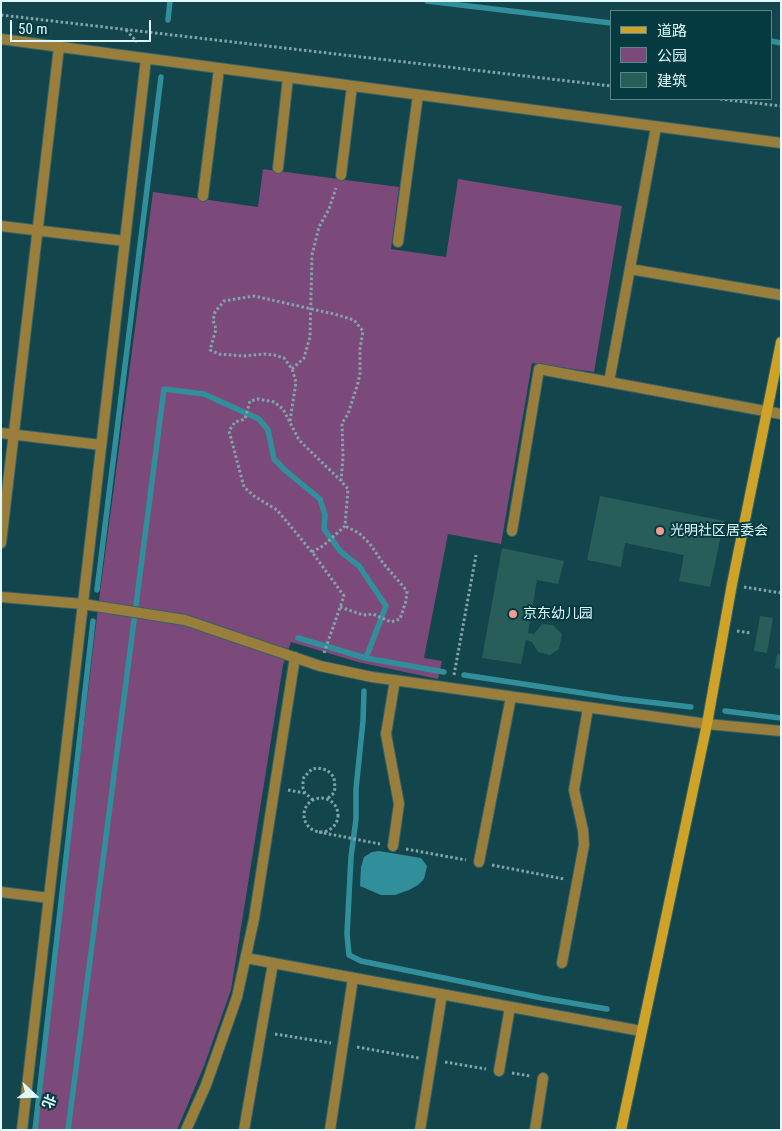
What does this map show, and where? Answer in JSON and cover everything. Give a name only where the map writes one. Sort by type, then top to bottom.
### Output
[{"type":"street","points":[[1,39],[781,143]]},
{"type":"street","points":[[1,543],[59,47]]},
{"type":"street","points":[[22,1130],[146,59]]},
{"type":"street","points":[[203,196],[219,69]]},
{"type":"street","points":[[278,168],[288,78]]},
{"type":"street","points":[[341,175],[352,86]]},
{"type":"street","points":[[398,242],[418,95]]},
{"type":"street","points":[[609,382],[656,126]]},
{"type":"street","points":[[1,226],[125,242]]},
{"type":"street","points":[[630,269],[781,295]]},
{"type":"street","points":[[621,1130],[706,724],[781,342]]},
{"type":"street","points":[[512,531],[539,369],[781,414]]},
{"type":"street","points":[[1,433],[101,445]]},
{"type":"street","points":[[1,597],[83,604],[185,620],[320,666],[372,677],[706,724],[781,731]]},
{"type":"street","points":[[186,1130],[206,1085],[237,997],[246,958],[254,919],[295,657]]},
{"type":"street","points":[[393,846],[399,804],[386,734],[394,680]]},
{"type":"street","points":[[479,862],[511,697]]},
{"type":"street","points":[[562,962],[584,845],[584,830],[574,790],[588,708]]},
{"type":"street","points":[[1,892],[49,898]]},
{"type":"street","points":[[246,958],[641,1031]]},
{"type":"street","points":[[244,1130],[273,963]]},
{"type":"street","points":[[330,1130],[353,978]]},
{"type":"street","points":[[420,1130],[442,994]]},
{"type":"street","points":[[499,1071],[510,1007]]},
{"type":"street","points":[[535,1130],[543,1078]]},
{"type":"path","points":[[1,15],[610,86]]},
{"type":"path","points":[[729,100],[781,106]]},
{"type":"path","points":[[292,369],[304,358],[310,337],[312,255],[319,227],[329,209],[341,175]]},
{"type":"path","points":[[290,421],[296,382],[292,369],[284,358],[264,354],[243,356],[219,354],[210,350],[216,329],[213,320],[215,312],[224,301],[254,296],[310,308],[354,320],[363,331],[358,383],[348,414],[342,423],[343,457],[341,480]]},
{"type":"path","points":[[312,552],[326,544],[345,526],[348,489],[341,480],[298,440],[283,409],[274,402],[258,399],[250,402],[245,419],[235,422],[229,431],[244,487],[254,496],[277,510],[312,552],[344,596],[324,654]]},
{"type":"path","points":[[340,607],[363,615],[374,614],[391,622],[400,618],[406,601],[407,591],[370,544],[359,533],[345,526]]},
{"type":"path","points":[[451,688],[476,555]]},
{"type":"path","points":[[732,584],[781,593]]},
{"type":"path","points":[[313,800],[305,793],[303,782],[304,777],[308,773],[317,768],[327,770],[336,782],[334,792],[327,799]]},
{"type":"path","points":[[319,832],[330,829],[338,815],[334,805],[327,799],[320,798],[313,800],[306,806],[304,811],[304,817],[309,827],[319,832],[361,840]]},
{"type":"path","points":[[261,1032],[543,1078]]},
{"type":"green space","points":[[263,169],[399,187],[391,249],[446,257],[458,179],[622,206],[594,372],[532,363],[501,544],[448,534],[424,658],[442,661],[438,679],[358,662],[291,642],[283,665],[231,990],[204,1066],[177,1130],[35,1130],[99,600],[153,192],[258,207]]},
{"type":"water","points":[[379,851],[421,858],[427,866],[424,879],[409,890],[395,895],[381,895],[360,886],[361,867],[364,857],[372,852]]},
{"type":"building","points":[[600,496],[724,521],[710,587],[679,581],[684,555],[625,543],[621,567],[587,560]]},
{"type":"building","points":[[502,548],[564,561],[558,584],[537,580],[528,633],[534,634],[542,624],[553,625],[562,634],[559,649],[550,655],[538,652],[532,642],[526,640],[521,664],[482,658]]},
{"type":"building","points":[[760,616],[773,618],[767,653],[754,651]]},
{"type":"building","points":[[777,654],[781,654],[781,669],[775,668]]},
{"type":"waterway","points":[[168,20],[170,1]]},
{"type":"waterway","points":[[427,1],[610,23]]},
{"type":"waterway","points":[[772,41],[781,43]]},
{"type":"waterway","points":[[97,590],[161,77]]},
{"type":"waterway","points":[[68,1130],[164,389],[204,394],[259,419],[268,430],[274,459],[320,499],[325,515],[324,529],[341,552],[359,566],[386,606],[366,658]]},
{"type":"waterway","points":[[35,1130],[93,621]]},
{"type":"waterway","points":[[298,638],[366,658],[444,672]]},
{"type":"waterway","points":[[464,675],[622,699],[691,707]]},
{"type":"waterway","points":[[364,691],[356,789],[356,819],[351,857],[347,934],[349,955],[361,961],[542,998],[607,1009]]},
{"type":"waterway","points":[[725,711],[781,718]]},
{"type":"place","name":"光明社区居委会","points":[[660,531]]},
{"type":"place","name":"京东幼儿园","points":[[513,614]]}]
